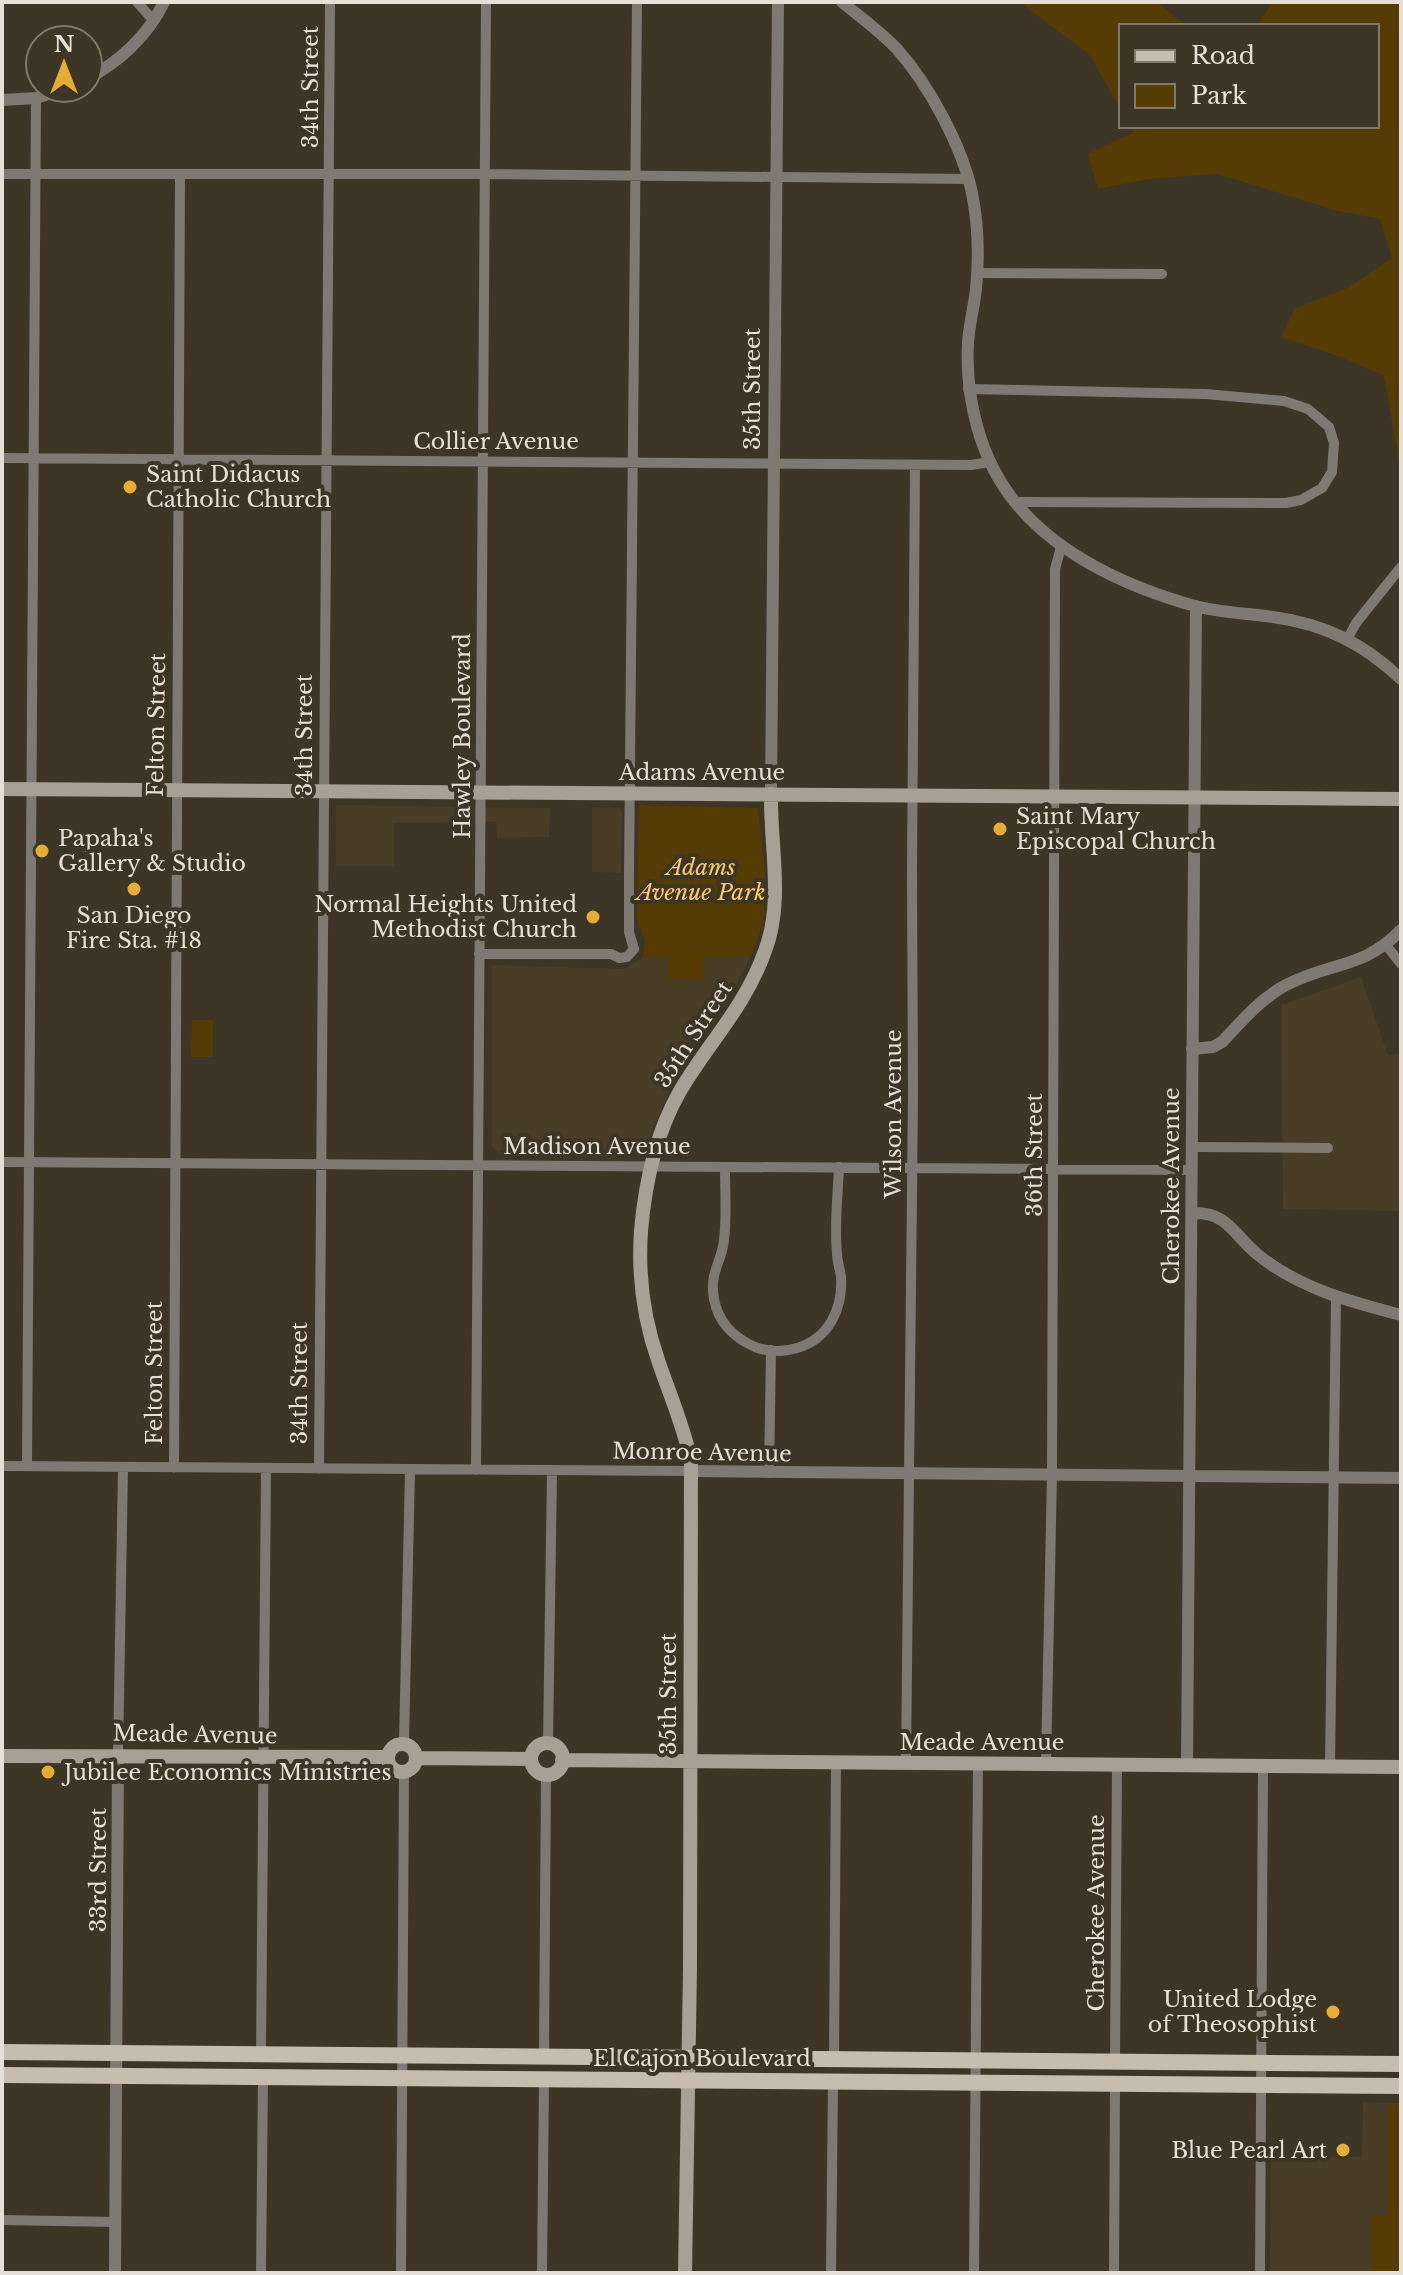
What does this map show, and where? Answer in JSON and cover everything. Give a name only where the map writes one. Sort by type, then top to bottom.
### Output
[{"type":"main road","name":"Adams Avenue","points":[[2,789],[1401,799]]},
{"type":"main road","name":"35th Street","points":[[685,2273],[689,2079],[691,1471],[681,1424],[653,1343],[645,1306],[641,1231],[651,1166],[666,1123],[681,1091],[745,997],[766,949],[773,920],[775,869],[771,794]]},
{"type":"main road","points":[[404,1743],[412,1748],[416,1758],[412,1768],[404,1772],[390,1767],[387,1757],[391,1748],[404,1743]]},
{"type":"main road","points":[[548,1743],[558,1747],[562,1760],[558,1770],[546,1774],[534,1768],[531,1759],[535,1748],[548,1743]]},
{"type":"main road","name":"Meade Avenue","points":[[2,1756],[387,1757]]},
{"type":"main road","points":[[416,1758],[531,1759]]},
{"type":"main road","name":"Meade Avenue","points":[[562,1760],[1401,1767]]},
{"type":"main road","name":"El Cajon Boulevard","points":[[2,2052],[1401,2064]]},
{"type":"main road","name":"El Cajon Boulevard","points":[[2,2075],[1401,2086]]},
{"type":"street","points":[[137,2],[153,20]]},
{"type":"street","points":[[104,68],[117,60],[153,20],[164,2]]},
{"type":"street","name":"34th Street","points":[[319,1469],[330,2]]},
{"type":"street","name":"Hawley Boulevard","points":[[476,1470],[486,2]]},
{"type":"street","points":[[479,954],[611,954],[619,958],[627,957],[634,949],[629,932],[637,2]]},
{"type":"street","name":"35th Street","points":[[771,794],[778,2]]},
{"type":"street","points":[[842,2],[897,49],[940,110],[968,179],[973,195],[977,273],[968,339],[968,389],[990,462],[1014,502],[1061,547],[1129,583],[1196,606],[1274,617],[1348,638],[1382,661],[1401,679]]},
{"type":"street","points":[[2,100],[24,99]]},
{"type":"street","points":[[27,1466],[36,104]]},
{"type":"street","points":[[2,174],[329,173],[968,179]]},
{"type":"street","name":"Felton Street","points":[[174,1468],[180,175]]},
{"type":"street","points":[[977,273],[1162,274]]},
{"type":"street","points":[[968,389],[1206,394],[1284,401],[1308,409],[1323,420],[1334,443],[1332,472],[1322,488],[1301,500],[1286,503],[1014,502]]},
{"type":"street","name":"Collier Avenue","points":[[2,458],[915,465],[990,462]]},
{"type":"street","name":"Wilson Avenue","points":[[906,1763],[911,1474],[915,465]]},
{"type":"street","name":"36th Street","points":[[1046,1763],[1052,1475],[1055,569],[1061,547]]},
{"type":"street","points":[[1348,638],[1356,623],[1401,567]]},
{"type":"street","name":"Cherokee Avenue","points":[[1187,1766],[1196,606]]},
{"type":"street","points":[[1192,1049],[1213,1047],[1222,1042],[1263,1000],[1287,985],[1348,965],[1386,945],[1401,930]]},
{"type":"street","points":[[1386,945],[1400,962]]},
{"type":"street","points":[[1191,1147],[1328,1148]]},
{"type":"street","name":"Madison Avenue","points":[[2,1162],[1191,1170]]},
{"type":"street","points":[[725,1167],[725,1239],[713,1270],[713,1298],[721,1320],[735,1336],[758,1348],[788,1351],[818,1339],[833,1319],[841,1297],[841,1275],[836,1252],[839,1167]]},
{"type":"street","points":[[1192,1213],[1213,1214],[1224,1219],[1245,1243],[1277,1269],[1305,1285],[1401,1315]]},
{"type":"street","points":[[1330,1766],[1336,1296]]},
{"type":"street","points":[[769,1473],[771,1350]]},
{"type":"street","name":"Monroe Avenue","points":[[2,1466],[1401,1478]]},
{"type":"street","name":"33rd Street","points":[[115,2273],[123,1467]]},
{"type":"street","points":[[261,2054],[266,1468]]},
{"type":"street","points":[[404,1743],[410,1470]]},
{"type":"street","points":[[548,1743],[552,1471]]},
{"type":"street","points":[[834,2059],[836,1763]]},
{"type":"street","points":[[974,2273],[978,1763]]},
{"type":"street","name":"Cherokee Avenue","points":[[1115,2061],[1117,1765]]},
{"type":"street","points":[[1260,2273],[1263,1766]]},
{"type":"street","points":[[401,2273],[404,1772]]},
{"type":"street","points":[[544,2056],[546,1774]]},
{"type":"street","points":[[261,2273],[263,2077]]},
{"type":"street","points":[[542,2273],[544,2079]]},
{"type":"street","points":[[831,2273],[833,2081]]},
{"type":"street","points":[[1114,2273],[1115,2083]]},
{"type":"street","points":[[2,2220],[116,2222]]},
{"type":"shaded area","points":[[336,805],[550,808],[549,837],[497,838],[496,822],[394,823],[394,866],[336,866]]},
{"type":"shaded area","points":[[592,807],[620,808],[622,811],[621,873],[592,872]]},
{"type":"shaded area","points":[[643,957],[750,957],[727,1004],[698,1040],[668,1093],[642,1155],[502,1157],[492,1146],[492,965],[624,969]]},
{"type":"shaded area","points":[[1361,977],[1388,1055],[1401,1054],[1401,1211],[1283,1209],[1281,1005]]},
{"type":"shaded area","points":[[1363,2102],[1401,2103],[1401,2273],[1270,2273],[1271,2156],[1362,2157]]},
{"type":"green space","points":[[1019,2],[1156,2],[1184,24],[1119,24],[1119,106],[1089,54]]},
{"type":"green space","points":[[1273,2],[1401,2],[1401,474],[1384,376],[1341,357],[1281,337],[1295,308],[1348,288],[1392,258],[1380,219],[1338,211],[1217,174],[1149,179],[1098,189],[1088,154],[1134,132],[1132,128],[1379,128],[1379,24],[1257,24]]},
{"type":"green space","name":"Adams Avenue Park","points":[[639,805],[758,808],[765,902],[758,939],[750,957],[643,957],[645,941],[637,920]]},
{"type":"green space","points":[[668,958],[703,958],[703,979],[668,979]]},
{"type":"green space","points":[[192,1020],[213,1020],[213,1057],[191,1057]]},
{"type":"green space","points":[[1388,2105],[1401,2105],[1401,2273],[1371,2273],[1371,2216],[1388,2216]]},
{"type":"place","name":"Saint Didacus Catholic Church","points":[[130,487]]},
{"type":"place","name":"Saint Mary Episcopal Church","points":[[1000,829]]},
{"type":"place","name":"Papaha's Gallery & Studio","points":[[42,851]]},
{"type":"place","name":"San Diego Fire Sta. #18","points":[[134,889]]},
{"type":"place","name":"Normal Heights United Methodist Church","points":[[593,917]]},
{"type":"place","name":"Jubilee Economics Ministries","points":[[48,1772]]},
{"type":"place","name":"United Lodge of Theosophist","points":[[1333,2012]]},
{"type":"place","name":"Blue Pearl Art","points":[[1343,2150]]}]
